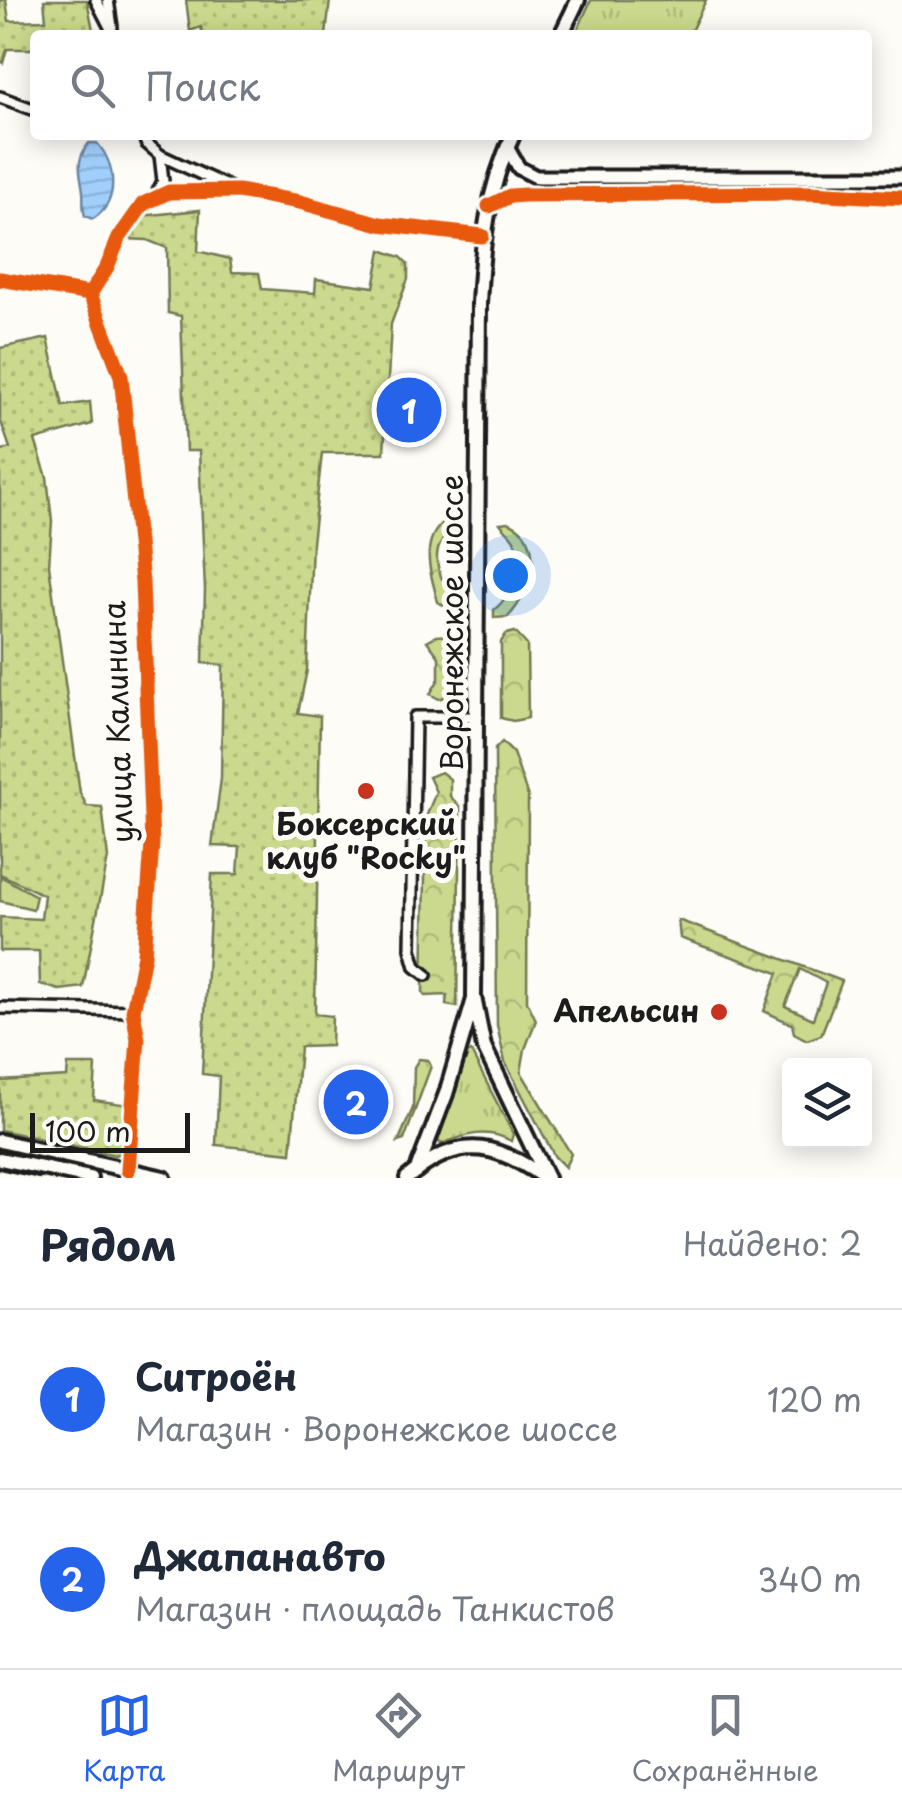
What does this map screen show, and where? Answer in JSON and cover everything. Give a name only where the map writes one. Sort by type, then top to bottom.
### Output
[{"type":"main road","points":[[563,30],[578,0]]},
{"type":"main road","name":"Воронежское шоссе","points":[[474,997],[482,236],[510,141]]},
{"type":"main road","points":[[412,1175],[446,1094],[474,997]]},
{"type":"main road","points":[[474,997],[484,1047],[546,1178]]},
{"type":"main road","points":[[0,1141],[164,1178]]},
{"type":"main road","points":[[412,1175],[448,1152],[481,1147],[514,1158],[546,1178]]},
{"type":"main road","points":[[0,1158],[90,1178]]},
{"type":"street","points":[[96,0],[111,30]]},
{"type":"street","points":[[108,0],[112,30]]},
{"type":"street","points":[[0,97],[30,108]]},
{"type":"street","points":[[145,140],[160,154],[238,191]]},
{"type":"street","points":[[510,141],[519,168],[536,177],[902,177]]},
{"type":"street","points":[[155,195],[163,181],[160,154]]},
{"type":"street","points":[[0,279],[90,294],[142,204],[168,192],[238,191],[300,202],[380,224],[482,236]]},
{"type":"street","points":[[489,206],[510,196],[525,195],[810,193],[902,198]]},
{"type":"street","name":"улица Калинина","points":[[90,294],[121,376],[142,582],[152,844],[144,956],[134,1011],[138,1039],[128,1170]]},
{"type":"street","points":[[426,974],[416,967],[410,949],[415,717],[478,717]]},
{"type":"street","points":[[0,1008],[134,1011]]},
{"type":"green space","points":[[0,0],[6,0],[9,21],[46,20],[44,0],[87,0],[93,30],[30,30],[30,49],[7,49],[3,63]]},
{"type":"green space","points":[[186,0],[330,0],[327,30],[190,30]]},
{"type":"green space","points":[[591,0],[706,0],[691,30],[578,29]]},
{"type":"green space","points":[[200,210],[198,251],[230,259],[232,272],[259,273],[262,289],[315,293],[316,279],[374,287],[381,250],[408,264],[408,279],[391,324],[384,453],[322,453],[312,543],[307,670],[298,713],[320,716],[315,1014],[332,1016],[331,1046],[300,1047],[291,1153],[216,1145],[219,1076],[202,1074],[212,874],[238,874],[240,847],[212,846],[221,779],[223,665],[203,663],[205,590],[199,451],[186,451],[181,316],[168,313],[167,248],[147,240],[126,239],[141,216]]},
{"type":"green space","points":[[48,338],[63,406],[90,402],[92,424],[35,440],[47,477],[52,521],[49,565],[80,793],[87,806],[102,807],[108,858],[83,987],[59,990],[40,984],[39,951],[0,951],[0,917],[41,919],[44,895],[0,874],[0,452],[10,448],[0,419],[0,348]]},
{"type":"green space","points":[[451,517],[459,518],[462,524],[442,541],[437,561],[442,579],[456,577],[461,591],[457,613],[438,602],[429,555],[434,534]]},
{"type":"green space","points":[[508,522],[528,540],[532,566],[517,606],[508,617],[494,618],[494,610],[507,596],[517,570],[515,542],[500,523]]},
{"type":"green space","points":[[515,632],[527,645],[528,718],[513,721],[501,718],[501,642],[506,634]]},
{"type":"green space","points":[[451,635],[457,656],[457,680],[453,694],[439,699],[430,694],[439,679],[439,657],[427,641]]},
{"type":"green space","points":[[502,742],[513,753],[528,797],[527,1001],[536,1020],[521,1072],[571,1154],[565,1167],[555,1157],[505,1062],[497,1025],[495,749]]},
{"type":"green space","points":[[441,772],[450,779],[450,796],[460,807],[457,1007],[446,1005],[447,995],[425,996],[423,992],[426,817],[436,792],[429,777]]},
{"type":"green space","points":[[0,876],[36,896],[33,909],[0,901]]},
{"type":"green space","points":[[678,920],[842,981],[821,1035],[807,1040],[794,1033],[792,1024],[764,1011],[778,973],[680,938]],"holes":[[[800,969],[826,983],[813,1019],[785,1006]]]},
{"type":"green space","points":[[471,1052],[513,1134],[511,1141],[485,1133],[441,1144],[438,1141]]},
{"type":"green space","points":[[419,1059],[428,1060],[431,1066],[404,1140],[398,1142],[413,1108],[414,1067]]},
{"type":"green space","points":[[68,1065],[96,1065],[94,1100],[129,1105],[124,1151],[115,1155],[0,1130],[0,1081],[67,1077]]},
{"type":"water","points":[[89,143],[97,143],[103,152],[112,182],[108,203],[93,219],[84,213],[80,171],[80,161]]},
{"type":"tram line","points":[[0,1169],[40,1178]]},
{"type":"cycle path","points":[[0,279],[90,294],[119,238],[143,204],[169,192],[238,191],[300,202],[380,224],[482,236]]},
{"type":"cycle path","points":[[489,206],[510,196],[525,195],[810,193],[902,198]]},
{"type":"cycle path","points":[[90,294],[121,376],[142,582],[152,844],[144,955],[133,1011],[138,1039],[128,1170]]},
{"type":"place","name":"Ситроён","points":[[409,410]]},
{"type":"place","name":"Боксерский клуб \"Rocky\"","points":[[366,791]]},
{"type":"place","name":"Апельсин","points":[[719,1012]]},
{"type":"place","name":"Джапанавто","points":[[356,1102]]}]
